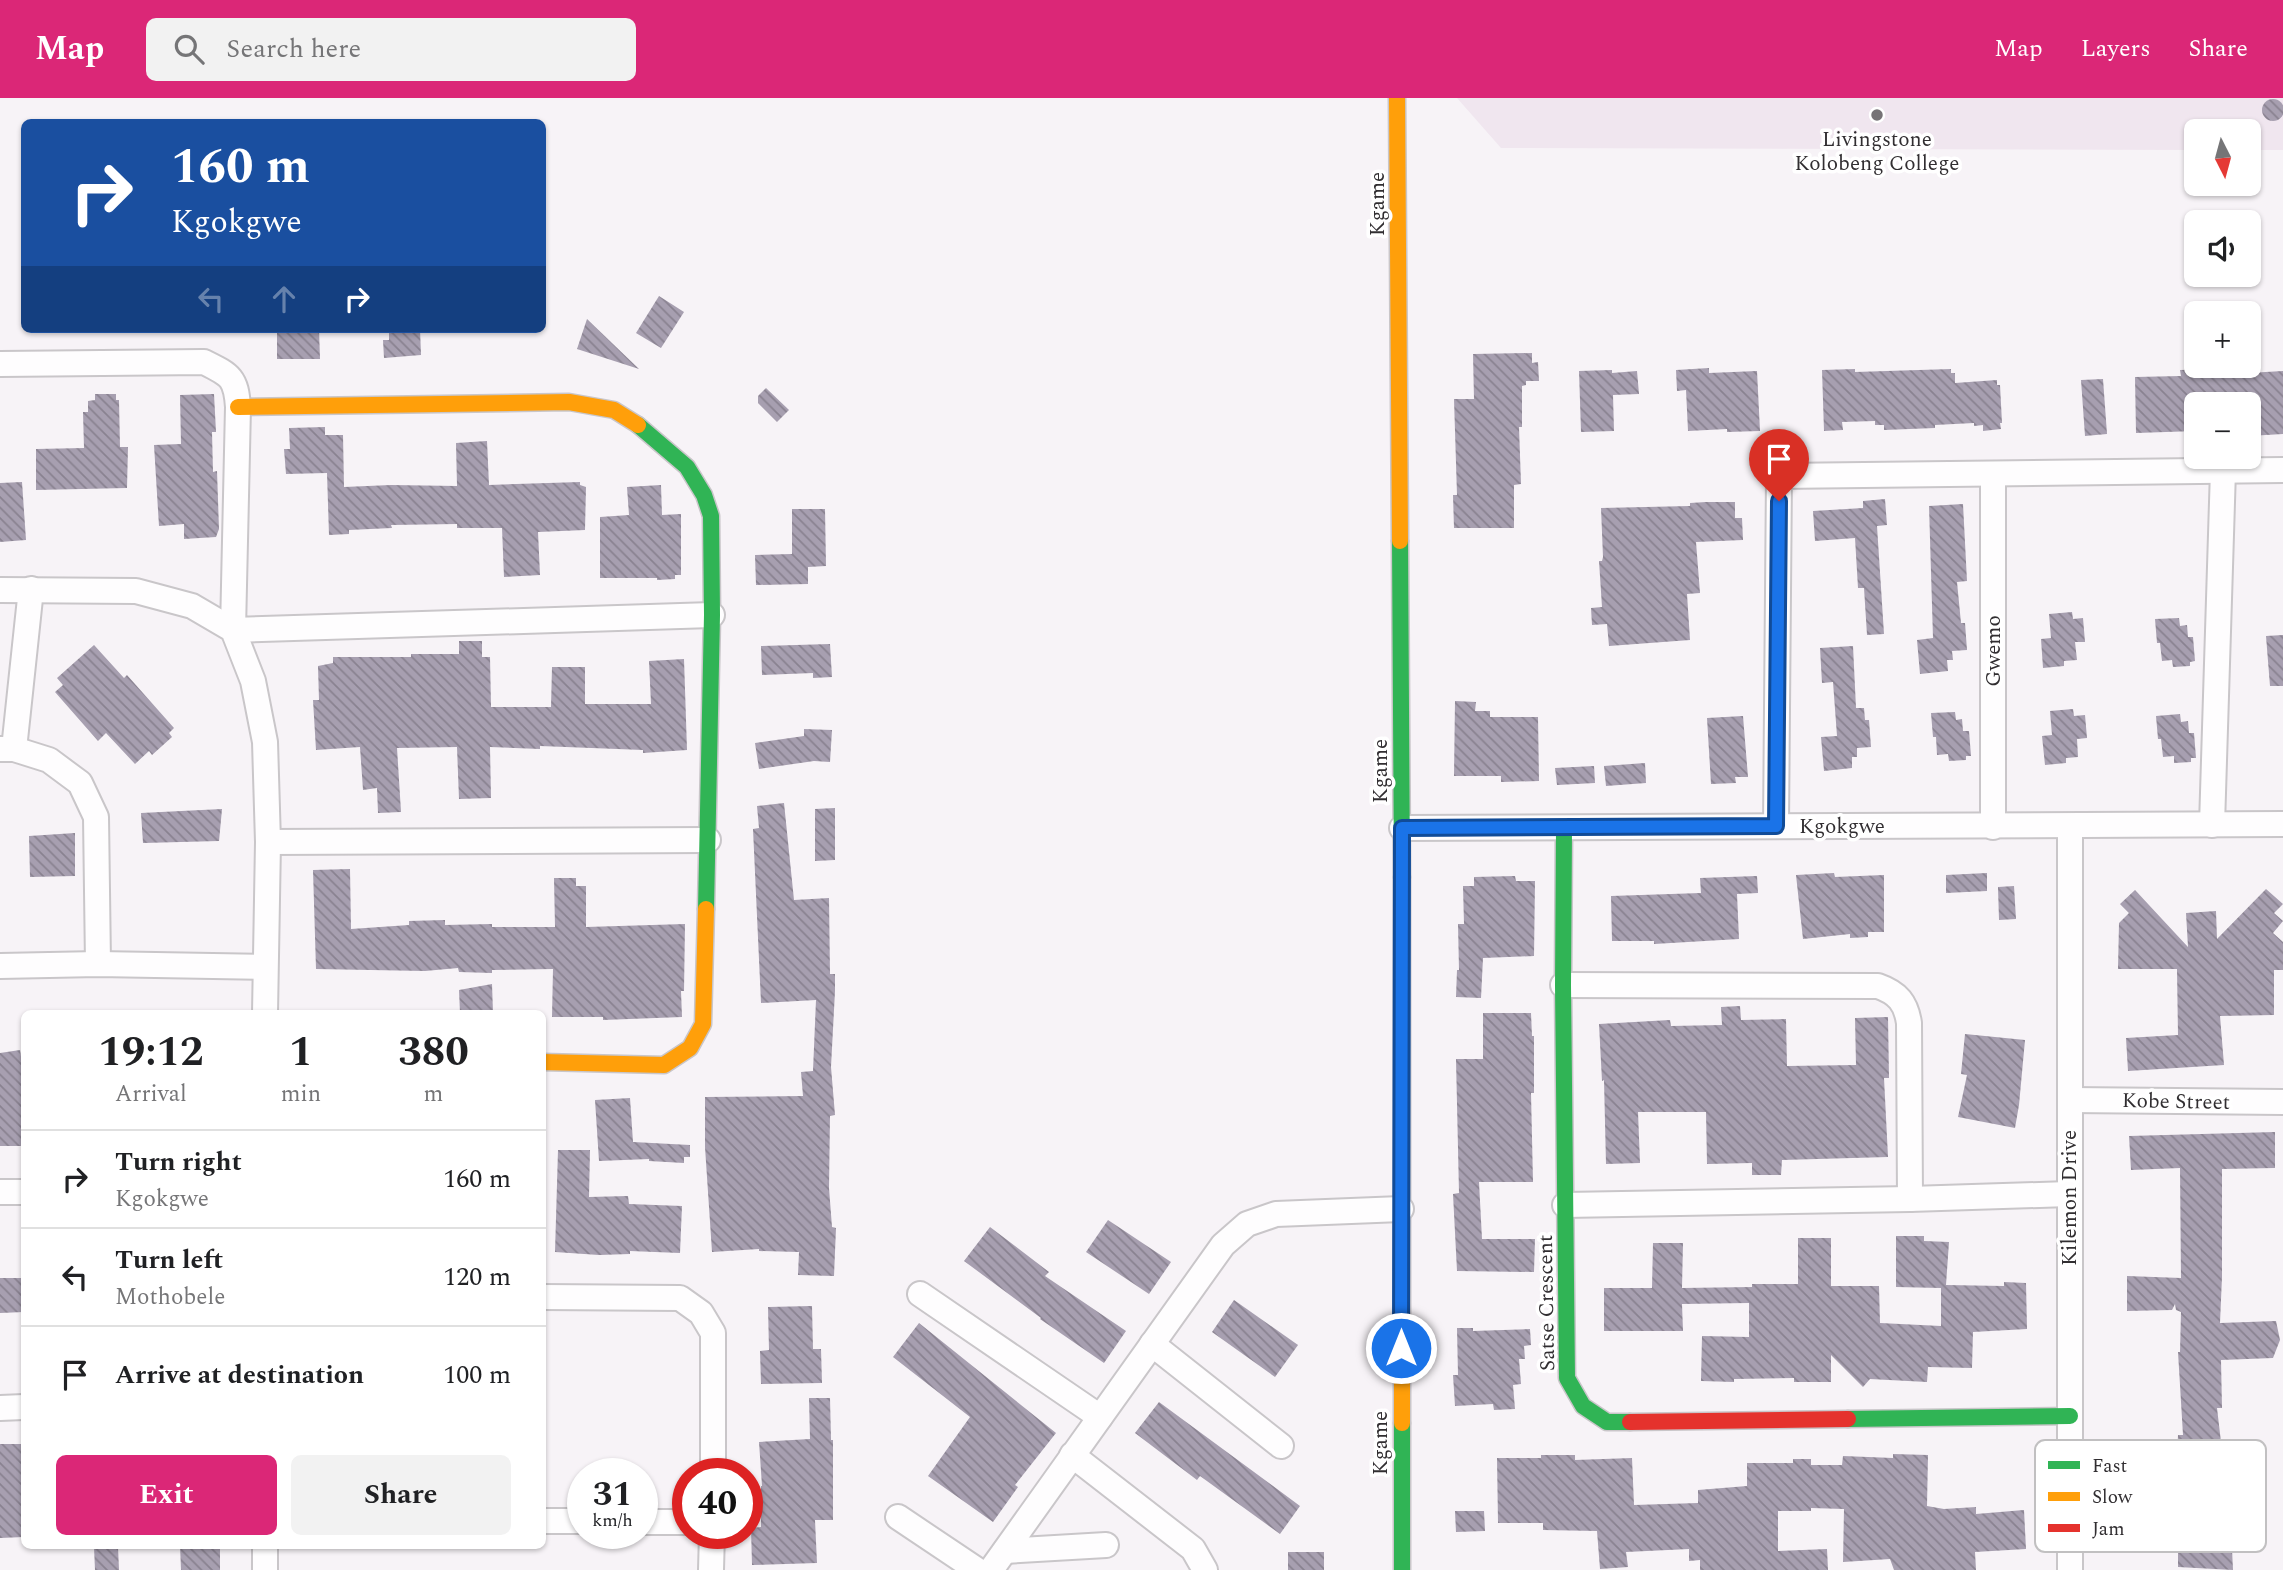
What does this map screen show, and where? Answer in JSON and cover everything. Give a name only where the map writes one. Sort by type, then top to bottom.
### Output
[{"type":"street","name":"Kgame","points":[[1397,98],[1402,828],[1402,1570]]},
{"type":"street","points":[[0,364],[204,362],[225,373],[237,386],[239,407],[233,630],[253,681],[265,742],[268,842],[265,1010]]},
{"type":"street","points":[[239,407],[569,402],[614,410],[646,430],[687,467],[704,495],[711,516],[712,615],[703,1024],[690,1048],[664,1065],[546,1062]]},
{"type":"street","points":[[2212,825],[2223,470]]},
{"type":"street","points":[[1776,826],[1780,476],[2283,470]]},
{"type":"street","name":"Gwemo","points":[[1993,475],[1993,827]]},
{"type":"street","points":[[32,589],[7,749],[49,760],[80,783],[96,817],[98,964]]},
{"type":"street","points":[[0,590],[136,591],[192,606],[233,630],[712,615]]},
{"type":"street","name":"Kgokgwe","points":[[1402,828],[2283,824]]},
{"type":"street","name":"Kilemon Drive","points":[[2070,826],[2070,1440]]},
{"type":"street","name":"Satse Crescent","points":[[1564,829],[1567,1378],[1583,1406],[1607,1422],[2070,1416]]},
{"type":"street","points":[[268,842],[708,840]]},
{"type":"street","points":[[0,966],[98,964],[265,967]]},
{"type":"street","points":[[1563,985],[1878,986],[1890,990],[1899,996],[1907,1010],[1909,1023],[1910,1199]]},
{"type":"street","name":"Kobe Street","points":[[2070,1100],[2283,1102]]},
{"type":"street","points":[[0,1192],[21,1192]]},
{"type":"street","points":[[1565,1205],[2069,1194]]},
{"type":"street","points":[[998,1560],[1223,1245],[1247,1224],[1276,1214],[1401,1209]]},
{"type":"street","points":[[920,1294],[1100,1417]]},
{"type":"street","points":[[546,1297],[680,1298],[701,1313],[713,1334],[713,1458]]},
{"type":"street","points":[[1152,1344],[1281,1446]]},
{"type":"street","points":[[0,1408],[21,1407]]},
{"type":"street","points":[[1072,1455],[1193,1549],[1205,1570]]},
{"type":"street","points":[[898,1517],[977,1570]]},
{"type":"street","points":[[546,1521],[567,1521]]},
{"type":"street","points":[[998,1560],[1106,1545]]},
{"type":"street","points":[[265,1549],[265,1570]]},
{"type":"street","points":[[711,1570],[712,1549]]},
{"type":"street","name":"Kilemon Drive","points":[[2070,1552],[2070,1570]]},
{"type":"shaded area","name":"Livingstone Kolobeng College","points":[[1457,98],[2283,98],[2283,150],[2261,150],[2261,119],[2184,119],[2184,150],[1501,148]]},
{"type":"building","points":[[2273,99],[2281,102],[2284,110],[2281,118],[2273,121],[2265,118],[2262,110],[2265,102]]},
{"type":"building","points":[[659,296],[684,312],[661,348],[636,333]]},
{"type":"building","points":[[587,319],[639,369],[577,349]]},
{"type":"building","points":[[277,333],[319,333],[320,359],[277,359]]},
{"type":"building","points":[[389,333],[420,333],[421,355],[384,358],[383,340],[389,340]]},
{"type":"building","points":[[1532,353],[1532,363],[1538,362],[1539,381],[1526,381],[1526,385],[1522,386],[1522,427],[1519,427],[1521,484],[1514,485],[1514,528],[1454,528],[1453,495],[1457,495],[1454,399],[1474,399],[1473,354]]},
{"type":"building","points":[[1709,368],[1709,373],[1757,371],[1760,431],[1688,431],[1686,390],[1677,391],[1676,370]]},
{"type":"building","points":[[1855,369],[1855,372],[1951,369],[1951,373],[1955,373],[1955,383],[1997,380],[1997,385],[2000,385],[2001,429],[1983,431],[1983,425],[1974,426],[1974,423],[1884,430],[1884,425],[1875,425],[1875,421],[1842,422],[1843,430],[1824,431],[1822,370]]},
{"type":"building","points":[[1612,370],[1612,373],[1637,371],[1639,394],[1613,395],[1614,431],[1581,432],[1579,371]]},
{"type":"building","points":[[2180,370],[2184,370],[2184,378],[2261,378],[2261,372],[2283,371],[2283,434],[2261,435],[2261,392],[2184,392],[2184,431],[2136,433],[2135,377],[2181,376]]},
{"type":"building","points":[[2103,379],[2107,434],[2085,436],[2081,380]]},
{"type":"building","points":[[766,388],[789,410],[777,422],[758,403],[758,396]]},
{"type":"building","points":[[95,394],[116,394],[116,400],[119,400],[120,447],[128,447],[127,488],[36,490],[36,449],[84,448],[83,412],[88,412],[88,401],[95,400]]},
{"type":"building","points":[[214,394],[216,432],[212,432],[213,472],[217,471],[219,529],[216,537],[184,539],[184,524],[159,526],[154,445],[181,444],[180,395]]},
{"type":"building","points":[[325,427],[325,435],[343,435],[344,487],[457,486],[456,443],[487,441],[489,485],[580,482],[580,485],[586,487],[585,530],[538,532],[540,575],[504,577],[502,528],[457,528],[457,524],[391,525],[392,528],[349,530],[349,534],[329,535],[327,473],[286,474],[284,449],[290,449],[289,428]]},
{"type":"building","points":[[22,482],[26,540],[0,542],[0,483]]},
{"type":"building","points":[[661,485],[662,515],[681,514],[681,575],[675,575],[675,579],[657,580],[600,578],[600,517],[629,515],[627,487]]},
{"type":"building","points":[[1885,499],[1887,525],[1877,526],[1884,634],[1867,635],[1864,588],[1858,588],[1855,538],[1815,541],[1813,511],[1863,508],[1863,501]]},
{"type":"building","points":[[1735,502],[1735,518],[1742,518],[1743,540],[1696,542],[1700,593],[1687,594],[1690,640],[1609,646],[1607,624],[1592,625],[1591,608],[1602,607],[1599,561],[1602,561],[1603,557],[1601,508],[1690,506],[1690,503]]},
{"type":"building","points":[[1963,504],[1967,581],[1957,582],[1967,650],[1952,651],[1953,660],[1947,660],[1948,671],[1920,674],[1917,640],[1933,638],[1929,506]]},
{"type":"building","points":[[792,509],[825,509],[826,566],[808,567],[808,584],[756,585],[755,555],[792,554]]},
{"type":"building","points":[[2072,612],[2073,619],[2083,618],[2085,642],[2075,642],[2077,660],[2064,661],[2064,666],[2043,668],[2041,639],[2051,638],[2049,614]]},
{"type":"building","points":[[2179,618],[2180,626],[2187,625],[2188,637],[2193,637],[2195,661],[2190,662],[2190,666],[2173,667],[2172,660],[2162,661],[2155,619]]},
{"type":"building","points":[[2283,635],[2283,686],[2270,686],[2266,636]]},
{"type":"building","points":[[459,641],[482,641],[482,657],[490,657],[491,707],[551,707],[552,667],[585,667],[585,704],[651,704],[649,661],[684,659],[687,750],[643,753],[643,750],[490,747],[491,798],[459,799],[457,747],[397,748],[401,812],[378,813],[377,788],[363,790],[360,747],[316,750],[313,700],[319,700],[318,666],[333,663],[333,657],[459,654]]},
{"type":"building","points":[[830,644],[832,677],[813,678],[813,673],[762,675],[761,646]]},
{"type":"building","points":[[94,645],[124,678],[127,675],[174,728],[169,733],[172,737],[152,755],[149,751],[135,764],[106,733],[98,741],[55,692],[63,685],[57,678]]},
{"type":"building","points":[[1853,646],[1856,708],[1864,708],[1865,720],[1869,720],[1871,747],[1857,748],[1857,757],[1852,757],[1852,768],[1824,771],[1821,737],[1837,736],[1833,682],[1822,683],[1820,648]]},
{"type":"building","points":[[1455,701],[1476,702],[1475,711],[1490,711],[1490,717],[1538,717],[1539,781],[1501,782],[1501,776],[1454,776]]},
{"type":"building","points":[[2073,709],[2074,716],[2085,715],[2087,738],[2077,739],[2078,757],[2066,758],[2066,763],[2045,765],[2042,736],[2052,735],[2050,711]]},
{"type":"building","points":[[1955,712],[1956,720],[1962,719],[1963,731],[1969,731],[1971,756],[1966,756],[1966,760],[1949,761],[1948,754],[1937,755],[1931,713]]},
{"type":"building","points":[[2180,714],[2181,722],[2188,721],[2189,733],[2194,733],[2196,758],[2191,758],[2191,762],[2174,763],[2174,756],[2163,757],[2156,716]]},
{"type":"building","points":[[1743,716],[1748,777],[1735,777],[1736,783],[1711,784],[1707,718]]},
{"type":"building","points":[[804,729],[832,730],[830,762],[814,761],[759,769],[755,743],[804,736]]},
{"type":"building","points":[[1645,763],[1646,783],[1606,786],[1604,766]]},
{"type":"building","points":[[1594,766],[1595,783],[1557,785],[1555,768]]},
{"type":"building","points":[[784,803],[794,900],[829,898],[830,974],[835,974],[831,1067],[835,1115],[830,1116],[829,1188],[832,1227],[836,1228],[834,1276],[798,1275],[799,1252],[759,1249],[712,1252],[705,1147],[705,1097],[803,1096],[801,1072],[813,1071],[816,1000],[761,1003],[753,829],[759,828],[757,806]]},
{"type":"building","points":[[835,808],[835,860],[815,861],[815,809]]},
{"type":"building","points":[[222,809],[219,841],[143,843],[141,813]]},
{"type":"building","points":[[75,833],[75,876],[30,877],[29,836]]},
{"type":"building","points":[[350,869],[351,929],[409,925],[409,921],[445,920],[445,925],[555,927],[554,878],[576,878],[576,886],[586,886],[586,927],[685,924],[682,1017],[603,1020],[603,1017],[552,1017],[553,969],[492,970],[492,973],[459,972],[458,968],[425,971],[316,969],[313,870]]},
{"type":"building","points":[[1834,873],[1835,877],[1884,875],[1884,932],[1868,932],[1868,937],[1850,938],[1850,934],[1803,939],[1796,875]]},
{"type":"building","points":[[1987,873],[1987,891],[1946,893],[1946,875]]},
{"type":"building","points":[[1515,876],[1516,881],[1535,881],[1534,956],[1483,958],[1481,998],[1456,997],[1459,970],[1458,924],[1464,924],[1463,886],[1474,886],[1474,877]]},
{"type":"building","points":[[1757,876],[1758,893],[1737,894],[1739,939],[1654,944],[1654,941],[1612,941],[1611,896],[1701,893],[1700,878]]},
{"type":"building","points":[[2014,886],[2016,919],[1999,920],[1998,887]]},
{"type":"building","points":[[2266,889],[2283,904],[2274,913],[2283,921],[2273,933],[2283,942],[2283,970],[2274,970],[2274,1015],[2220,1016],[2224,1065],[2128,1071],[2126,1038],[2178,1035],[2177,969],[2118,969],[2119,923],[2129,913],[2120,904],[2135,890],[2188,947],[2186,913],[2216,911],[2217,939]]},
{"type":"building","points":[[492,984],[493,1010],[460,1010],[459,990]]},
{"type":"building","points":[[1740,1006],[1741,1020],[1786,1019],[1787,1066],[1856,1065],[1855,1018],[1888,1017],[1889,1078],[1884,1078],[1888,1157],[1782,1160],[1781,1175],[1752,1175],[1752,1163],[1707,1164],[1706,1112],[1638,1112],[1640,1163],[1606,1164],[1604,1080],[1602,1081],[1599,1024],[1670,1020],[1671,1026],[1722,1025],[1721,1007]]},
{"type":"building","points":[[1483,1013],[1531,1013],[1534,1036],[1534,1093],[1531,1093],[1533,1182],[1479,1182],[1482,1239],[1535,1239],[1534,1272],[1457,1271],[1453,1194],[1459,1193],[1456,1059],[1483,1059]]},
{"type":"building","points":[[1965,1034],[2025,1040],[2015,1128],[1958,1117],[1967,1075],[1961,1074]]},
{"type":"building","points":[[20,1050],[21,1146],[0,1146],[0,1053]]},
{"type":"building","points":[[630,1098],[633,1142],[690,1145],[690,1157],[684,1157],[684,1163],[649,1159],[599,1161],[595,1100]]},
{"type":"building","points":[[2275,1132],[2275,1168],[2222,1169],[2220,1323],[2276,1321],[2280,1340],[2273,1358],[2221,1360],[2222,1408],[2217,1408],[2221,1440],[2178,1440],[2178,1435],[2183,1435],[2178,1352],[2181,1312],[2176,1310],[2175,1304],[2172,1310],[2127,1311],[2127,1276],[2181,1278],[2180,1168],[2131,1170],[2129,1136]]},
{"type":"building","points":[[558,1150],[590,1150],[589,1197],[628,1196],[629,1204],[682,1206],[680,1253],[630,1251],[630,1254],[599,1255],[555,1252]]},
{"type":"building","points":[[1108,1220],[1171,1262],[1149,1294],[1086,1252]]},
{"type":"building","points":[[990,1227],[1049,1272],[1045,1276],[1126,1331],[1104,1363],[1040,1319],[964,1261]]},
{"type":"building","points":[[1896,1236],[1924,1236],[1924,1241],[1949,1242],[1946,1285],[2004,1286],[2004,1282],[2026,1283],[2027,1329],[1973,1332],[1972,1368],[1928,1367],[1927,1382],[1870,1379],[1863,1387],[1831,1355],[1831,1382],[1794,1382],[1794,1378],[1701,1381],[1702,1336],[1749,1337],[1749,1303],[1682,1304],[1683,1331],[1604,1331],[1604,1288],[1652,1288],[1653,1243],[1683,1243],[1682,1288],[1752,1287],[1752,1284],[1798,1284],[1798,1238],[1831,1238],[1831,1286],[1879,1286],[1880,1323],[1941,1326],[1941,1288],[1896,1287]]},
{"type":"building","points":[[0,1278],[21,1278],[21,1312],[0,1313]]},
{"type":"building","points":[[1234,1300],[1298,1345],[1275,1377],[1212,1332]]},
{"type":"building","points":[[812,1306],[813,1349],[821,1349],[822,1383],[761,1384],[760,1351],[769,1350],[768,1307]]},
{"type":"building","points":[[919,1323],[1056,1433],[1015,1485],[1018,1487],[993,1522],[928,1476],[970,1417],[893,1357]]},
{"type":"building","points":[[1457,1328],[1473,1328],[1473,1331],[1530,1329],[1531,1345],[1524,1346],[1525,1359],[1519,1359],[1521,1384],[1513,1385],[1515,1409],[1494,1410],[1493,1404],[1455,1406],[1453,1375],[1458,1375]]},
{"type":"building","points":[[809,1398],[830,1398],[833,1520],[815,1520],[817,1563],[752,1565],[752,1549],[763,1549],[763,1458],[760,1458],[759,1442],[810,1439]]},
{"type":"building","points":[[1159,1402],[1300,1506],[1280,1534],[1200,1476],[1197,1480],[1135,1433]]},
{"type":"building","points":[[0,1444],[21,1444],[21,1537],[0,1538]]},
{"type":"building","points":[[1893,1454],[1928,1455],[1927,1506],[1944,1509],[1976,1507],[1976,1514],[2024,1510],[2026,1549],[1975,1552],[1976,1570],[1894,1570],[1890,1559],[1843,1562],[1844,1509],[1811,1508],[1811,1511],[1778,1511],[1778,1551],[1827,1549],[1828,1570],[1700,1570],[1700,1560],[1689,1561],[1689,1549],[1626,1552],[1628,1567],[1600,1569],[1597,1531],[1543,1530],[1543,1523],[1498,1523],[1497,1458],[1575,1455],[1575,1460],[1632,1458],[1634,1505],[1698,1503],[1698,1490],[1747,1486],[1747,1463],[1793,1463],[1793,1459],[1811,1459],[1811,1465],[1842,1465],[1843,1456],[1893,1458]]},
{"type":"building","points":[[1455,1511],[1484,1511],[1485,1531],[1456,1532]]},
{"type":"building","points":[[94,1549],[118,1549],[119,1570],[95,1570]]},
{"type":"building","points":[[180,1549],[220,1549],[220,1570],[181,1570]]},
{"type":"building","points":[[1288,1552],[1324,1552],[1324,1570],[1288,1570]]},
{"type":"building","points":[[2178,1552],[2232,1552],[2233,1570],[2178,1567]]},
{"type":"traffic: fast","points":[[638,425],[687,467],[704,495],[711,516],[712,615],[706,909]]},
{"type":"traffic: fast","points":[[1400,541],[1402,877]]},
{"type":"traffic: fast","points":[[1564,829],[1567,1378],[1583,1406],[1607,1422],[1630,1422]]},
{"type":"traffic: fast","points":[[1848,1419],[2070,1416]]},
{"type":"traffic: fast","points":[[1402,1423],[1402,1570]]},
{"type":"traffic: slow","points":[[1397,98],[1400,541]]},
{"type":"traffic: slow","points":[[238,407],[569,402],[614,410],[638,425]]},
{"type":"traffic: slow","points":[[1402,877],[1402,1423]]},
{"type":"traffic: slow","points":[[546,1062],[664,1065],[690,1048],[703,1024],[706,909]]},
{"type":"traffic: jam","points":[[1630,1422],[1848,1419]]},
{"type":"place","name":"Livingstone Kolobeng College","points":[[1877,115]]},
{"type":"route","points":[[1401,1348],[1402,828],[1776,826],[1779,501]]}]
